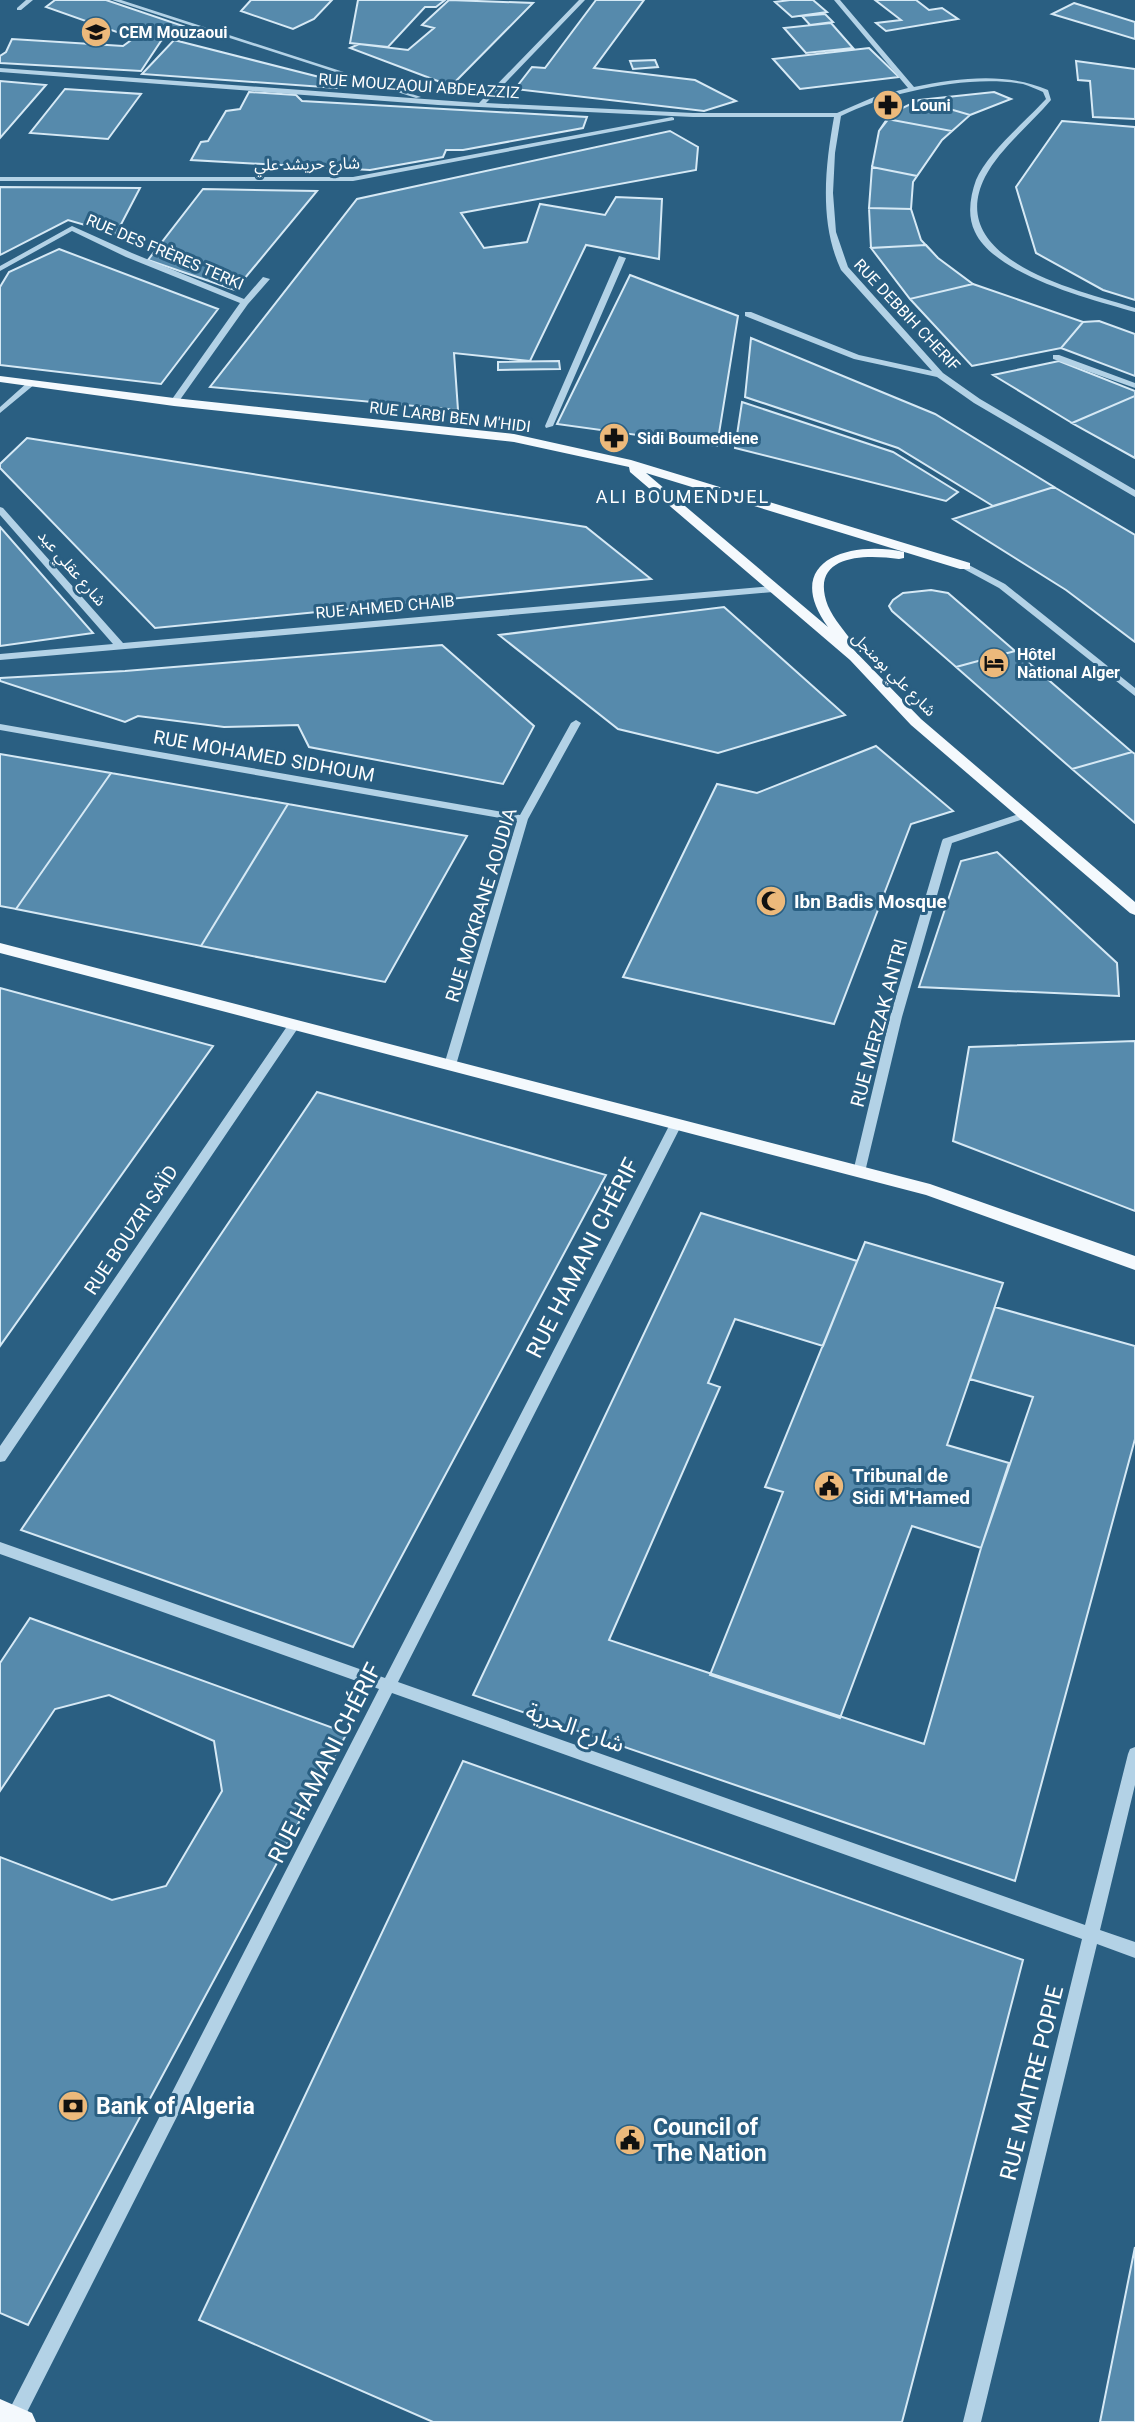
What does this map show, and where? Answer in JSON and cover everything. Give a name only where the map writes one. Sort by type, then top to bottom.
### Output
[{"type":"main road","name":"RUE LARBI BEN M'HIDI","points":[[0,379],[174,402],[514,438],[627,463],[965,566]]},
{"type":"main road","name":"شارع علي بومنجل","points":[[627,463],[855,657],[916,722],[1135,910]]},
{"type":"main road","points":[[855,657],[820,602],[818,577],[822,568],[841,556],[873,552],[965,566]]},
{"type":"main road","points":[[0,948],[930,1190],[1135,1263]]},
{"type":"street","points":[[19,9],[30,0]]},
{"type":"street","points":[[115,0],[438,103]]},
{"type":"street","points":[[481,105],[582,0]]},
{"type":"street","points":[[837,0],[912,88]]},
{"type":"street","name":"RUE MOUZAOUI ABDEAZZIZ","points":[[0,70],[438,103],[693,115],[838,115]]},
{"type":"street","points":[[838,115],[851,107],[912,88],[958,83],[1020,82],[1046,91],[1049,99],[981,177],[970,202],[971,215],[979,237],[1002,258],[1041,278],[1135,310]]},
{"type":"street","name":"شارع حريشد علي","points":[[0,179],[352,179],[693,115]]},
{"type":"street","name":"RUE DEBBIH CHERIF","points":[[838,115],[830,153],[828,184],[837,254],[844,268],[940,375],[977,401],[1135,494]]},
{"type":"street","name":"RUE DES FRÈRES TERKI","points":[[0,269],[72,228],[129,255],[245,302]]},
{"type":"street","points":[[549,426],[622,258]]},
{"type":"street","points":[[174,402],[245,302],[266,279]]},
{"type":"street","points":[[748,314],[857,357],[940,375]]},
{"type":"street","points":[[1056,357],[1135,386]]},
{"type":"street","points":[[0,411],[31,384]]},
{"type":"street","name":"شارع عقلي عيد","points":[[0,510],[120,646]]},
{"type":"street","points":[[965,566],[1002,586],[1135,693]]},
{"type":"street","name":"RUE AHMED CHAIB","points":[[0,657],[773,589]]},
{"type":"street","name":"RUE MOKRANE AOUDIA","points":[[450,1065],[523,819],[576,723]]},
{"type":"street","name":"RUE MOHAMED SIDHOUM","points":[[0,727],[523,819]]},
{"type":"street","name":"RUE MERZAK ANTRI","points":[[859,1172],[896,1017],[947,841],[1025,815]]},
{"type":"street","name":"RUE BOUZRI SAÏD","points":[[0,1457],[294,1025]]},
{"type":"street","name":"RUE HAMANI CHÉRIF","points":[[12,2419],[676,1124]]},
{"type":"street","name":"شارع الحرية","points":[[0,1548],[1135,1950]]},
{"type":"street","name":"RUE MAITRE POPIE","points":[[972,2422],[1135,1754]]},
{"type":"building","name":"CEM Mouzaoui","points":[[55,0],[106,0],[183,26],[161,41],[141,71],[0,63],[0,56],[6,52],[12,39],[123,46],[134,38],[46,7]]},
{"type":"building","points":[[251,0],[332,0],[314,19],[293,29],[241,11]]},
{"type":"building","points":[[358,0],[445,0],[436,7],[425,7],[388,47],[350,43]]},
{"type":"building","points":[[449,0],[533,3],[451,86],[350,48],[359,44],[408,50],[434,28],[422,25]]},
{"type":"building","points":[[596,0],[644,0],[594,68],[695,80],[736,101],[704,111],[515,89],[532,67],[545,68]]},
{"type":"building","points":[[813,0],[827,12],[792,17],[775,2]]},
{"type":"building","points":[[875,0],[916,0],[929,10],[942,8],[958,19],[886,31],[876,23],[901,20]]},
{"type":"building","points":[[1074,3],[1135,22],[1135,39],[1052,14]]},
{"type":"building","points":[[825,14],[833,22],[810,25],[802,16]]},
{"type":"building","points":[[831,23],[853,48],[806,53],[784,28]]},
{"type":"building","points":[[174,40],[339,82],[337,88],[142,74]]},
{"type":"building","points":[[869,48],[899,77],[800,89],[773,59]]},
{"type":"building","points":[[655,60],[658,67],[633,69],[630,61]]},
{"type":"building","points":[[1076,61],[1135,69],[1135,119],[1093,117],[1090,81],[1078,80]]},
{"type":"building","points":[[0,81],[46,85],[0,138]]},
{"type":"building","points":[[65,89],[141,94],[108,139],[30,133]]},
{"type":"building","points":[[249,92],[296,95],[302,101],[587,117],[583,128],[463,150],[446,150],[443,157],[370,170],[191,160],[201,142],[208,141],[226,111],[240,109]]},
{"type":"building","points":[[994,92],[1011,99],[970,115],[942,140],[913,182],[911,209],[869,208],[872,167],[879,131],[894,112],[919,100]]},
{"type":"building","points":[[994,92],[1011,99],[970,115],[919,100]]},
{"type":"building","points":[[887,119],[952,131],[942,140],[917,176],[872,167],[879,131]]},
{"type":"building","points":[[1062,121],[1135,127],[1135,300],[1103,290],[1036,253],[1016,187]]},
{"type":"building","points":[[670,131],[698,147],[696,170],[461,213],[484,248],[527,242],[540,204],[605,215],[616,197],[662,199],[659,259],[586,245],[530,361],[454,353],[458,410],[210,387],[357,199]]},
{"type":"building","points":[[872,167],[917,176],[913,182],[911,209],[869,208]]},
{"type":"building","points":[[0,187],[140,188],[116,234],[68,220],[0,255]]},
{"type":"building","points":[[203,189],[317,191],[235,290],[148,260]]},
{"type":"building","points":[[869,208],[911,209],[921,240],[938,258],[973,284],[1083,322],[1099,321],[1135,334],[1135,376],[1061,348],[972,366],[910,299],[871,248]]},
{"type":"building","points":[[926,245],[938,258],[973,284],[910,299],[871,248]]},
{"type":"building","points":[[59,249],[218,309],[161,384],[0,365],[0,287],[9,272]]},
{"type":"building","points":[[630,275],[738,316],[717,446],[557,424]]},
{"type":"building","points":[[1099,321],[1135,334],[1135,376],[1061,348],[1083,322]]},
{"type":"building","points":[[751,338],[935,414],[1054,487],[993,506],[898,448],[745,397]]},
{"type":"building","points":[[559,361],[560,369],[498,370],[498,362]]},
{"type":"building","points":[[1059,361],[1135,391],[1135,396],[1072,423],[993,375]]},
{"type":"building","points":[[1135,396],[1135,458],[1072,423]]},
{"type":"building","points":[[742,402],[893,452],[958,492],[946,501],[735,448]]},
{"type":"building","points":[[27,438],[586,527],[651,579],[155,628],[0,468],[0,464]]},
{"type":"building","points":[[1054,487],[1135,535],[1135,642],[1066,590],[953,519]]},
{"type":"building","points":[[0,527],[93,633],[0,646]]},
{"type":"building","points":[[931,590],[948,593],[1015,651],[956,667],[889,606],[903,593]]},
{"type":"building","points":[[724,607],[845,715],[718,753],[618,729],[499,635]]},
{"type":"building","points":[[442,645],[534,726],[503,784],[309,747],[298,725],[224,727],[138,716],[125,722],[0,681],[0,678],[125,671]]},
{"type":"building","points":[[1015,651],[1132,752],[1072,769],[956,667]]},
{"type":"building","name":"Ibn Badis Mosque","points":[[876,746],[953,811],[911,824],[834,1024],[623,977],[717,784],[757,793]]},
{"type":"building","points":[[1132,752],[1135,754],[1135,823],[1072,769]]},
{"type":"building","points":[[0,754],[111,773],[16,909],[0,906]]},
{"type":"building","points":[[111,773],[288,804],[201,946],[16,909]]},
{"type":"building","points":[[288,804],[467,836],[385,982],[201,946]]},
{"type":"building","points":[[997,852],[1117,963],[1119,996],[919,987],[961,861]]},
{"type":"building","points":[[0,988],[213,1046],[0,1346]]},
{"type":"building","points":[[1135,1041],[1135,1211],[953,1141],[969,1047]]},
{"type":"building","points":[[317,1092],[606,1175],[353,1647],[21,1530]]},
{"type":"building","points":[[701,1213],[857,1261],[823,1346],[735,1319],[708,1383],[720,1387],[609,1640],[924,1744],[981,1548],[1033,1397],[970,1379],[995,1307],[1135,1346],[1135,1439],[1015,1881],[473,1695]]},
{"type":"building","points":[[865,1242],[1003,1283],[947,1445],[1009,1463],[981,1548],[912,1526],[840,1718],[710,1675],[783,1492],[765,1487]]},
{"type":"building","name":"Bank of Algeria","points":[[30,1618],[347,1733],[28,2325],[0,2313],[0,1857],[112,1900],[166,1886],[222,1791],[214,1741],[109,1695],[55,1709],[0,1791],[0,1663]]},
{"type":"building","name":"Council of The Nation","points":[[463,1761],[1023,1960],[902,2422],[433,2422],[199,2320]]},
{"type":"building","points":[[1135,2247],[1135,2422],[1100,2422]]},
{"type":"place","name":"CEM Mouzaoui","points":[[96,32]]},
{"type":"place","name":"Louni","points":[[888,105]]},
{"type":"place","name":"Sidi Boumediene","points":[[614,438]]},
{"type":"place","name":"Hôtel National Alger","points":[[994,663]]},
{"type":"place","name":"Ibn Badis Mosque","points":[[771,901]]},
{"type":"place","name":"Tribunal de Sidi M'Hamed","points":[[829,1486]]},
{"type":"place","name":"Bank of Algeria","points":[[73,2106]]},
{"type":"place","name":"Council of The Nation","points":[[630,2140]]},
{"type":"district","name":"ALI BOUMENDJEL","points":[[683,496]]}]
